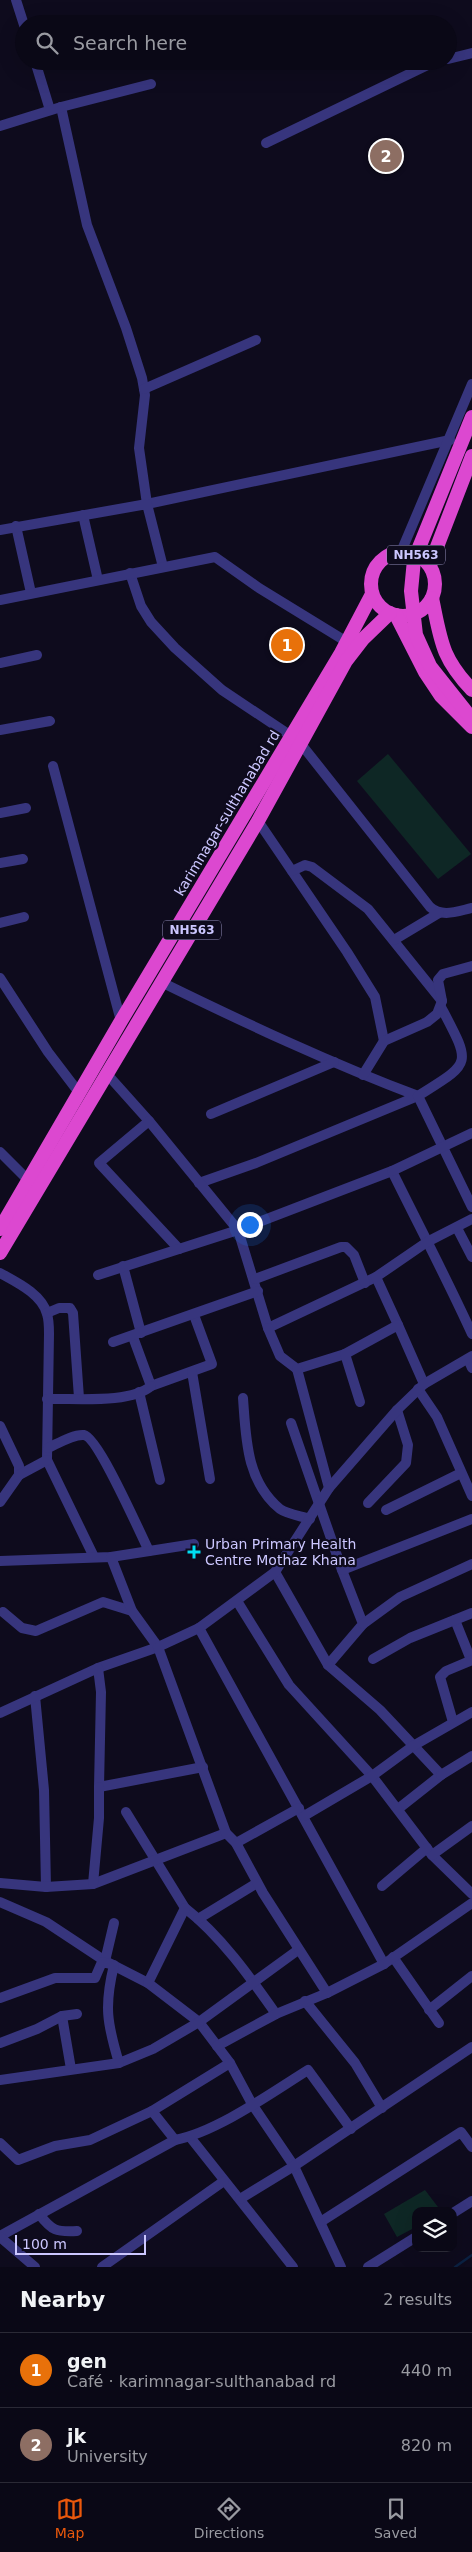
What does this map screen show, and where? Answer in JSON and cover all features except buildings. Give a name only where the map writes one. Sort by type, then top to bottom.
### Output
[{"type":"highway","points":[[472,417],[414,560],[411,591],[416,634],[430,666],[472,719]]},
{"type":"highway","points":[[430,566],[472,456]]},
{"type":"highway","name":"NH563","points":[[372,594],[371,581],[375,569],[389,555],[401,552],[414,554],[430,566],[435,578],[432,598],[446,658],[456,673],[472,690]]},
{"type":"highway","points":[[372,594],[379,606],[393,614],[417,613],[432,598]]},
{"type":"highway","name":"karimnagar-sulthanabad rd","points":[[0,1228],[121,1021],[296,740],[372,594]]},
{"type":"highway","points":[[393,614],[424,672],[441,696],[472,727]]},
{"type":"highway","name":"NH563","points":[[0,1252],[258,821],[296,740],[346,661],[363,639],[393,614]]},
{"type":"street","points":[[16,0],[21,15]]},
{"type":"street","points":[[457,57],[472,53]]},
{"type":"street","points":[[38,70],[50,110]]},
{"type":"street","points":[[266,143],[417,70]]},
{"type":"street","points":[[0,126],[50,110],[151,84]]},
{"type":"street","points":[[61,107],[86,225],[126,328],[144,389],[144,416],[139,448],[147,504],[163,567]]},
{"type":"street","points":[[144,389],[256,340]]},
{"type":"street","points":[[401,552],[450,440],[472,384]]},
{"type":"street","points":[[0,530],[147,504],[450,440]]},
{"type":"street","points":[[83,515],[98,580]]},
{"type":"street","points":[[16,526],[31,593]]},
{"type":"street","points":[[0,600],[210,557],[220,559],[259,588],[347,642]]},
{"type":"street","points":[[130,574],[141,606],[151,622],[175,648],[222,690],[296,740],[424,900],[438,913]]},
{"type":"street","points":[[0,663],[37,655]]},
{"type":"street","points":[[0,730],[50,721]]},
{"type":"street","points":[[53,766],[121,1021]]},
{"type":"street","points":[[0,813],[26,808]]},
{"type":"street","points":[[258,821],[348,952],[375,997],[384,1041]]},
{"type":"street","points":[[0,863],[23,859]]},
{"type":"street","points":[[199,1183],[256,1163],[418,1096],[458,1073],[465,1065],[468,1057],[466,1048],[442,1004],[368,909],[319,871],[305,865],[292,871]]},
{"type":"street","points":[[394,940],[438,913],[449,913],[472,908]]},
{"type":"street","points":[[0,923],[24,917]]},
{"type":"street","points":[[363,1075],[384,1041],[427,1022],[442,1004],[438,980],[442,974],[472,966]]},
{"type":"street","points":[[1,982],[48,1052],[80,1094]]},
{"type":"street","points":[[161,982],[363,1075],[418,1096],[472,1207]]},
{"type":"street","points":[[211,1114],[334,1062]]},
{"type":"street","points":[[107,1074],[149,1121],[238,1230],[255,1279],[268,1328],[280,1356],[297,1370],[329,1488]]},
{"type":"street","points":[[149,1121],[99,1163],[179,1249]]},
{"type":"street","points":[[98,1275],[238,1230],[392,1171],[472,1133]]},
{"type":"street","points":[[0,1152],[29,1181]]},
{"type":"street","points":[[392,1171],[427,1242],[440,1263],[472,1334]]},
{"type":"street","points":[[268,1328],[376,1278],[427,1242],[472,1219]]},
{"type":"street","points":[[457,1228],[472,1257]]},
{"type":"street","points":[[255,1279],[341,1247],[346,1247],[354,1255],[364,1283]]},
{"type":"street","points":[[123,1266],[137,1335],[151,1386]]},
{"type":"street","points":[[0,1274],[22,1286],[41,1302],[47,1313],[49,1334],[48,1460],[94,1557]]},
{"type":"street","points":[[376,1278],[398,1325],[421,1386],[472,1496]]},
{"type":"street","points":[[113,1342],[258,1292]]},
{"type":"street","points":[[47,1313],[68,1307],[74,1313],[80,1398]]},
{"type":"street","points":[[47,1399],[111,1399],[139,1392],[212,1364],[194,1315]]},
{"type":"street","points":[[297,1370],[345,1354],[398,1325]]},
{"type":"street","points":[[345,1354],[360,1402]]},
{"type":"street","points":[[0,1713],[98,1668],[158,1647],[198,1628],[275,1572],[329,1488],[397,1410],[421,1386],[471,1361]]},
{"type":"street","points":[[192,1372],[210,1479]]},
{"type":"street","points":[[139,1392],[160,1480]]},
{"type":"street","points":[[243,1398],[246,1443],[250,1462],[262,1488],[281,1510],[310,1519]]},
{"type":"street","points":[[368,1503],[406,1463],[408,1445],[397,1410]]},
{"type":"street","points":[[291,1423],[342,1570],[363,1624]]},
{"type":"street","points":[[0,1426],[19,1466],[19,1476]]},
{"type":"street","points":[[48,1448],[76,1436],[83,1435],[89,1437],[103,1458],[149,1550]]},
{"type":"street","points":[[0,1502],[19,1476],[48,1460]]},
{"type":"street","points":[[386,1510],[461,1473]]},
{"type":"street","points":[[342,1570],[472,1519]]},
{"type":"street","points":[[0,1561],[111,1557],[194,1544]]},
{"type":"street","points":[[111,1557],[132,1611],[158,1647],[226,1833],[236,1843],[257,1883],[326,1993]]},
{"type":"street","points":[[328,1665],[363,1624],[400,1597],[472,1564]]},
{"type":"street","points":[[275,1572],[328,1665],[380,1710],[440,1775]]},
{"type":"street","points":[[236,1601],[289,1685],[372,1776],[429,1851],[472,1894]]},
{"type":"street","points":[[3,1612],[22,1628],[36,1630],[103,1602],[132,1611]]},
{"type":"street","points":[[373,1659],[410,1638],[472,1613]]},
{"type":"street","points":[[453,1722],[440,1677],[446,1671],[472,1660],[455,1620]]},
{"type":"street","points":[[198,1628],[302,1812],[384,1964]]},
{"type":"street","points":[[93,1884],[99,1818],[101,1692],[98,1668]]},
{"type":"street","points":[[35,1696],[44,1790],[46,1887]]},
{"type":"street","points":[[236,1843],[372,1776],[414,1746],[472,1712]]},
{"type":"street","points":[[398,1808],[440,1775],[472,1756]]},
{"type":"street","points":[[99,1787],[203,1768]]},
{"type":"street","points":[[126,1812],[185,1908],[198,1919],[252,1981],[276,2014]]},
{"type":"street","points":[[382,1886],[429,1851],[472,1826]]},
{"type":"street","points":[[0,1883],[46,1887],[58,1884],[93,1884],[226,1833]]},
{"type":"street","points":[[198,1919],[257,1883]]},
{"type":"street","points":[[0,1902],[46,1922],[109,1963],[148,1983],[199,2022],[230,2063],[252,2104],[294,2166],[322,2221],[342,2267]]},
{"type":"street","points":[[217,2046],[276,2014],[326,1993],[384,1964],[472,1903]]},
{"type":"street","points":[[148,1983],[185,1908]]},
{"type":"street","points":[[114,1923],[106,2014],[119,2063]]},
{"type":"street","points":[[0,2080],[119,2063],[153,2049],[199,2022],[252,1981],[298,1950]]},
{"type":"street","points":[[393,1957],[439,2023]]},
{"type":"street","points":[[0,1998],[55,1978],[95,1978],[109,1963]]},
{"type":"street","points":[[429,2010],[472,1976]]},
{"type":"street","points":[[305,2001],[355,2063],[382,2108]]},
{"type":"street","points":[[0,2043],[62,2016],[77,2014]]},
{"type":"street","points":[[62,2016],[71,2069]]},
{"type":"street","points":[[240,2199],[294,2166],[471,2050]]},
{"type":"street","points":[[0,2143],[18,2160],[55,2146],[90,2140],[152,2112],[230,2063]]},
{"type":"street","points":[[35,2267],[0,2237],[175,2140],[190,2137],[252,2104],[308,2070],[351,2129]]},
{"type":"street","points":[[152,2112],[175,2140]]},
{"type":"street","points":[[322,2221],[461,2132],[472,2146]]},
{"type":"street","points":[[190,2137],[293,2267]]},
{"type":"street","points":[[102,2267],[224,2181]]},
{"type":"street","points":[[457,2210],[472,2201]]},
{"type":"street","points":[[40,2214],[50,2227],[59,2232],[76,2231]]},
{"type":"street","points":[[368,2267],[412,2240]]},
{"type":"green space","points":[[388,754],[471,854],[438,879],[357,781]]},
{"type":"green space","points":[[425,2190],[438,2207],[412,2207],[412,2229],[397,2237],[384,2214]]},
{"type":"waterway","points":[[455,2267],[472,2255]]},
{"type":"place","name":"jk","points":[[386,156]]},
{"type":"place","name":"gen","points":[[287,645]]},
{"type":"place","name":"Urban Primary Health Centre Mothaz Khana","points":[[194,1552]]}]
